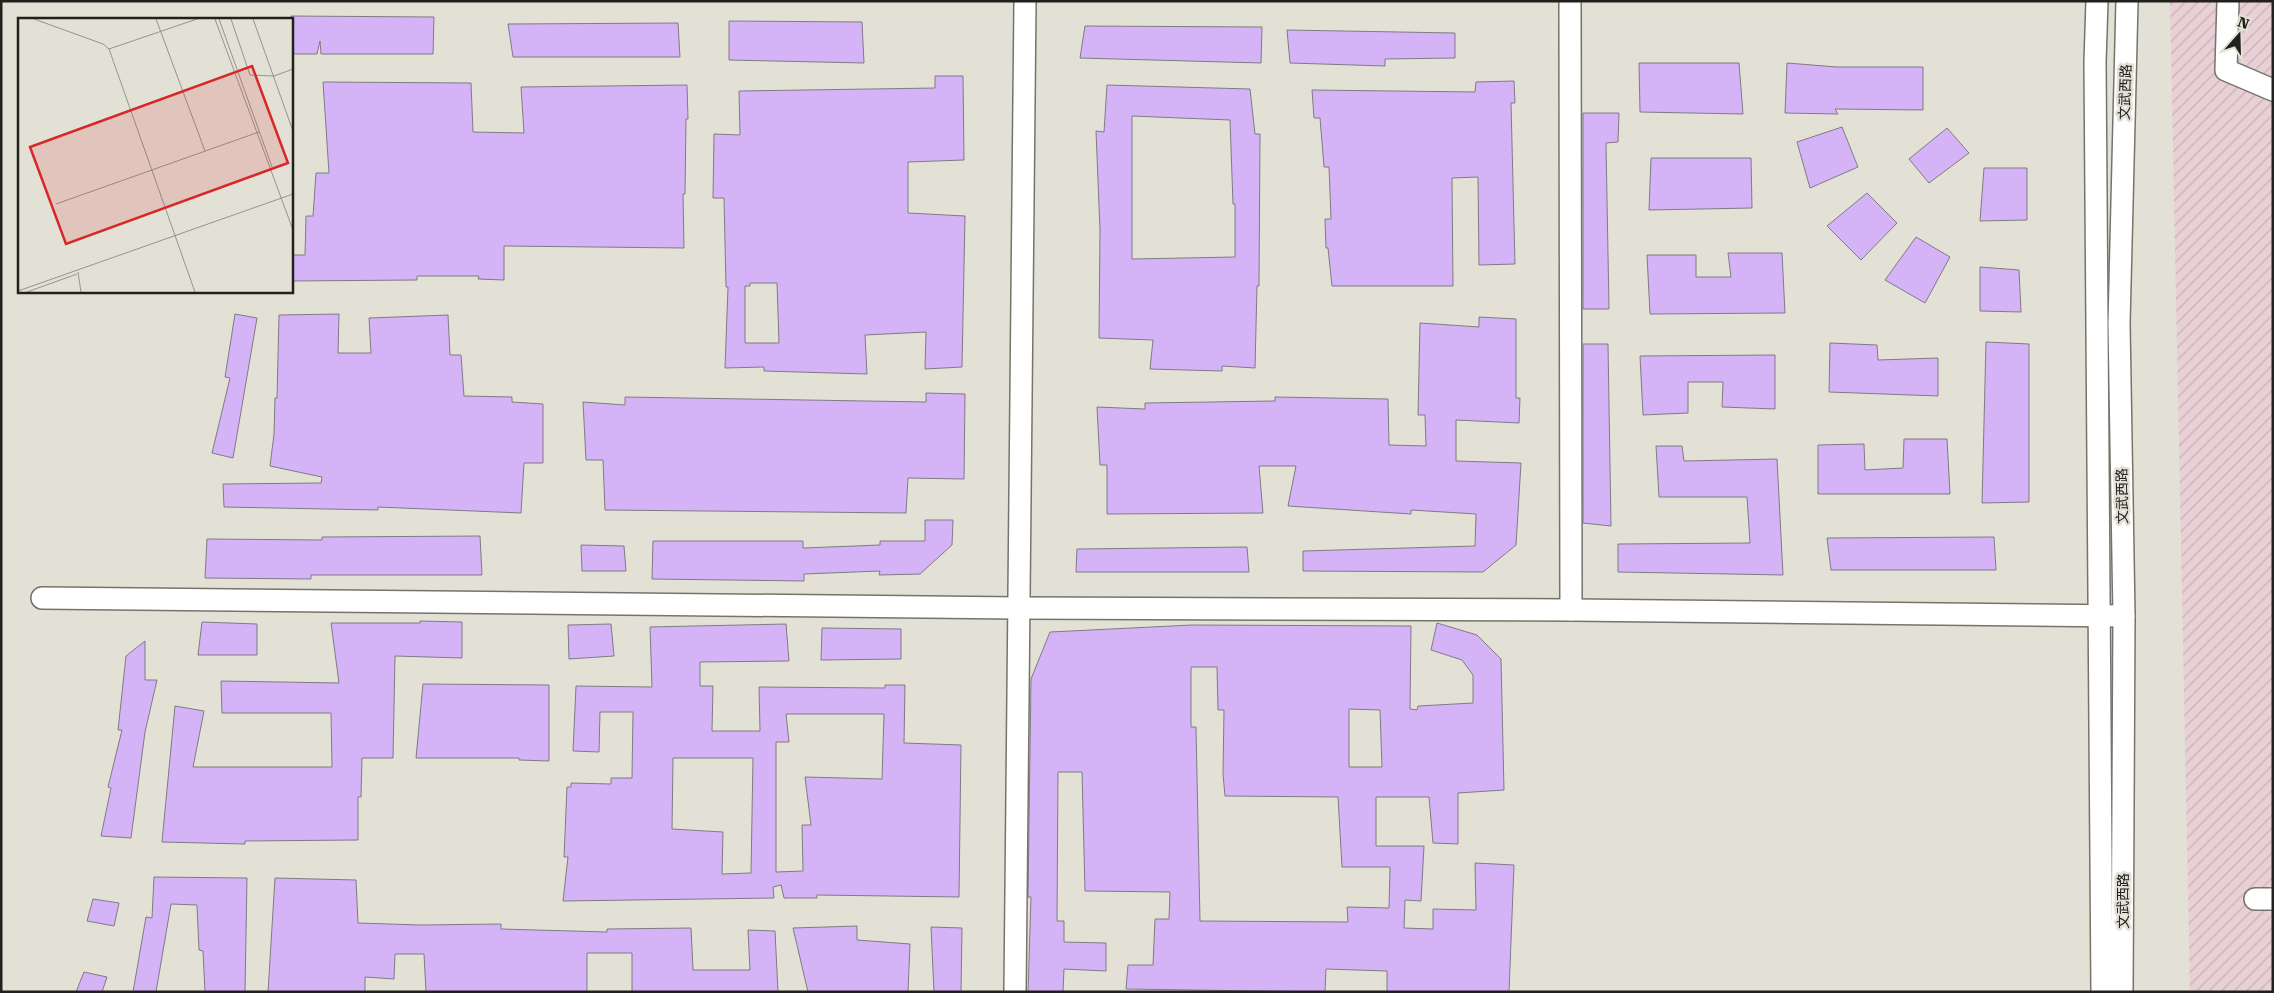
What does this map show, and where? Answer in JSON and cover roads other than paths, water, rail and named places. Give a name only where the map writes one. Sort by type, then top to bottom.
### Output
[{"type":"street","points":[[1015,992],[1025,1]]},
{"type":"street","points":[[1570,1],[1571,610]]},
{"type":"street","name":"文武西路","points":[[2097,1],[2095,62],[2102,992]]},
{"type":"street","name":"文武西路","points":[[2122,992],[2124,616],[2118,324],[2127,1]]},
{"type":"street","points":[[2228,1],[2226,70],[2273,90]]},
{"type":"street","points":[[42,598],[1020,608],[1571,610],[2124,616]]}]
